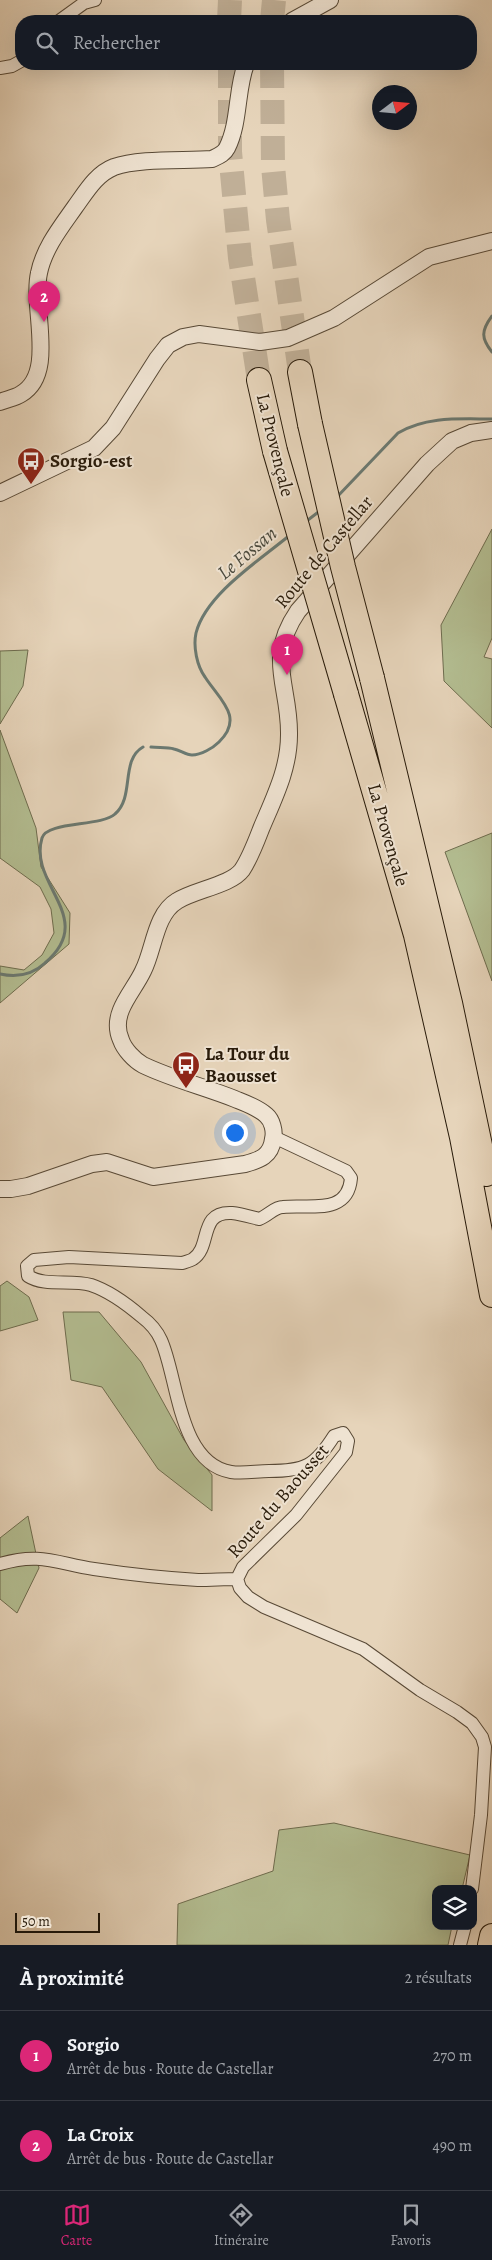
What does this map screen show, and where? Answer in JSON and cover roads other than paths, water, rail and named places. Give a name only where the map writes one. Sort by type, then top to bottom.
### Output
[{"type":"highway","name":"La Provençale","points":[[300,372],[343,567],[372,678],[455,1063],[492,1208]]},
{"type":"highway","name":"La Provençale","points":[[259,380],[275,451],[455,1063],[492,1293]]},
{"type":"highway","points":[[490,1945],[492,1936]]},
{"type":"street","points":[[67,15],[84,3],[95,0]]},
{"type":"street","points":[[303,15],[330,0]]},
{"type":"street","points":[[0,68],[15,64]]},
{"type":"street","points":[[0,402],[21,395],[30,388],[38,376],[41,362],[36,290],[39,271],[52,239],[92,183],[103,173],[115,167],[142,162],[212,159],[221,155],[227,149],[233,129],[245,70]]},
{"type":"street","points":[[0,493],[94,448],[113,428],[168,345],[183,337],[199,334],[260,342],[288,338],[334,318],[412,266],[429,257],[492,241]]},
{"type":"street","name":"Route de Castellar","points":[[274,1136],[272,1125],[267,1115],[251,1106],[205,1086],[141,1064],[129,1054],[121,1040],[117,1025],[121,1010],[144,971],[166,911],[176,901],[232,878],[241,871],[256,842],[281,782],[288,757],[290,733],[280,670],[280,654],[288,625],[298,611],[427,464],[452,441],[472,433],[492,430]]},
{"type":"street","points":[[0,1189],[28,1186],[92,1164],[107,1162],[154,1177],[245,1164],[259,1160],[266,1155],[272,1148],[274,1136]]},
{"type":"street","name":"Route du Baousset","points":[[237,1579],[243,1567],[296,1515],[346,1452],[348,1441],[344,1434],[334,1436],[321,1456],[310,1464],[296,1469],[231,1472],[217,1467],[206,1458],[191,1435],[180,1409],[162,1341],[143,1317],[112,1295],[91,1285],[67,1281],[35,1280],[28,1276],[26,1266],[34,1260],[69,1257],[182,1263],[193,1260],[200,1251],[210,1221],[220,1214],[232,1213],[259,1220],[282,1206],[322,1207],[334,1204],[345,1196],[350,1187],[351,1178],[346,1171],[274,1136]]},
{"type":"street","points":[[0,1564],[19,1558],[34,1557],[53,1559],[94,1569],[200,1580],[237,1579],[240,1588],[248,1597],[256,1602],[363,1649],[420,1690],[472,1723],[482,1737],[485,1747],[479,1834],[473,1885]]},
{"type":"street","points":[[460,1945],[464,1930]]},
{"type":"waterway","name":"Le Fossan","points":[[492,316],[484,330],[484,338],[492,352]]},
{"type":"waterway","name":"Le Fossan","points":[[336,498],[398,433],[432,421],[492,419]]},
{"type":"waterway","name":"Le Fossan","points":[[304,523],[321,510]]},
{"type":"waterway","name":"Le Fossan","points":[[151,747],[171,748],[195,755],[214,747],[226,733],[230,724],[230,716],[227,708],[200,667],[195,650],[196,633],[202,619],[222,591],[290,535]]},
{"type":"waterway","name":"Le Fossan","points":[[0,974],[13,976],[30,973],[40,967],[60,947],[65,931],[64,916],[44,871],[40,855],[42,838],[46,833],[54,829],[98,821],[115,814],[125,798],[132,761],[136,753],[143,747]]},
{"type":"tunnel","points":[[229,15],[230,0]]},
{"type":"tunnel","points":[[273,15],[274,0]]},
{"type":"tunnel","points":[[230,70],[230,152],[240,258],[259,380]]},
{"type":"tunnel","points":[[272,70],[273,166],[278,220],[300,372]]},
{"type":"place","name":"La Croix","points":[[44,322]]},
{"type":"place","name":"Sorgio-est","points":[[31,485]]},
{"type":"place","name":"Sorgio","points":[[287,675]]},
{"type":"place","name":"La Tour du Baousset","points":[[186,1089]]}]
